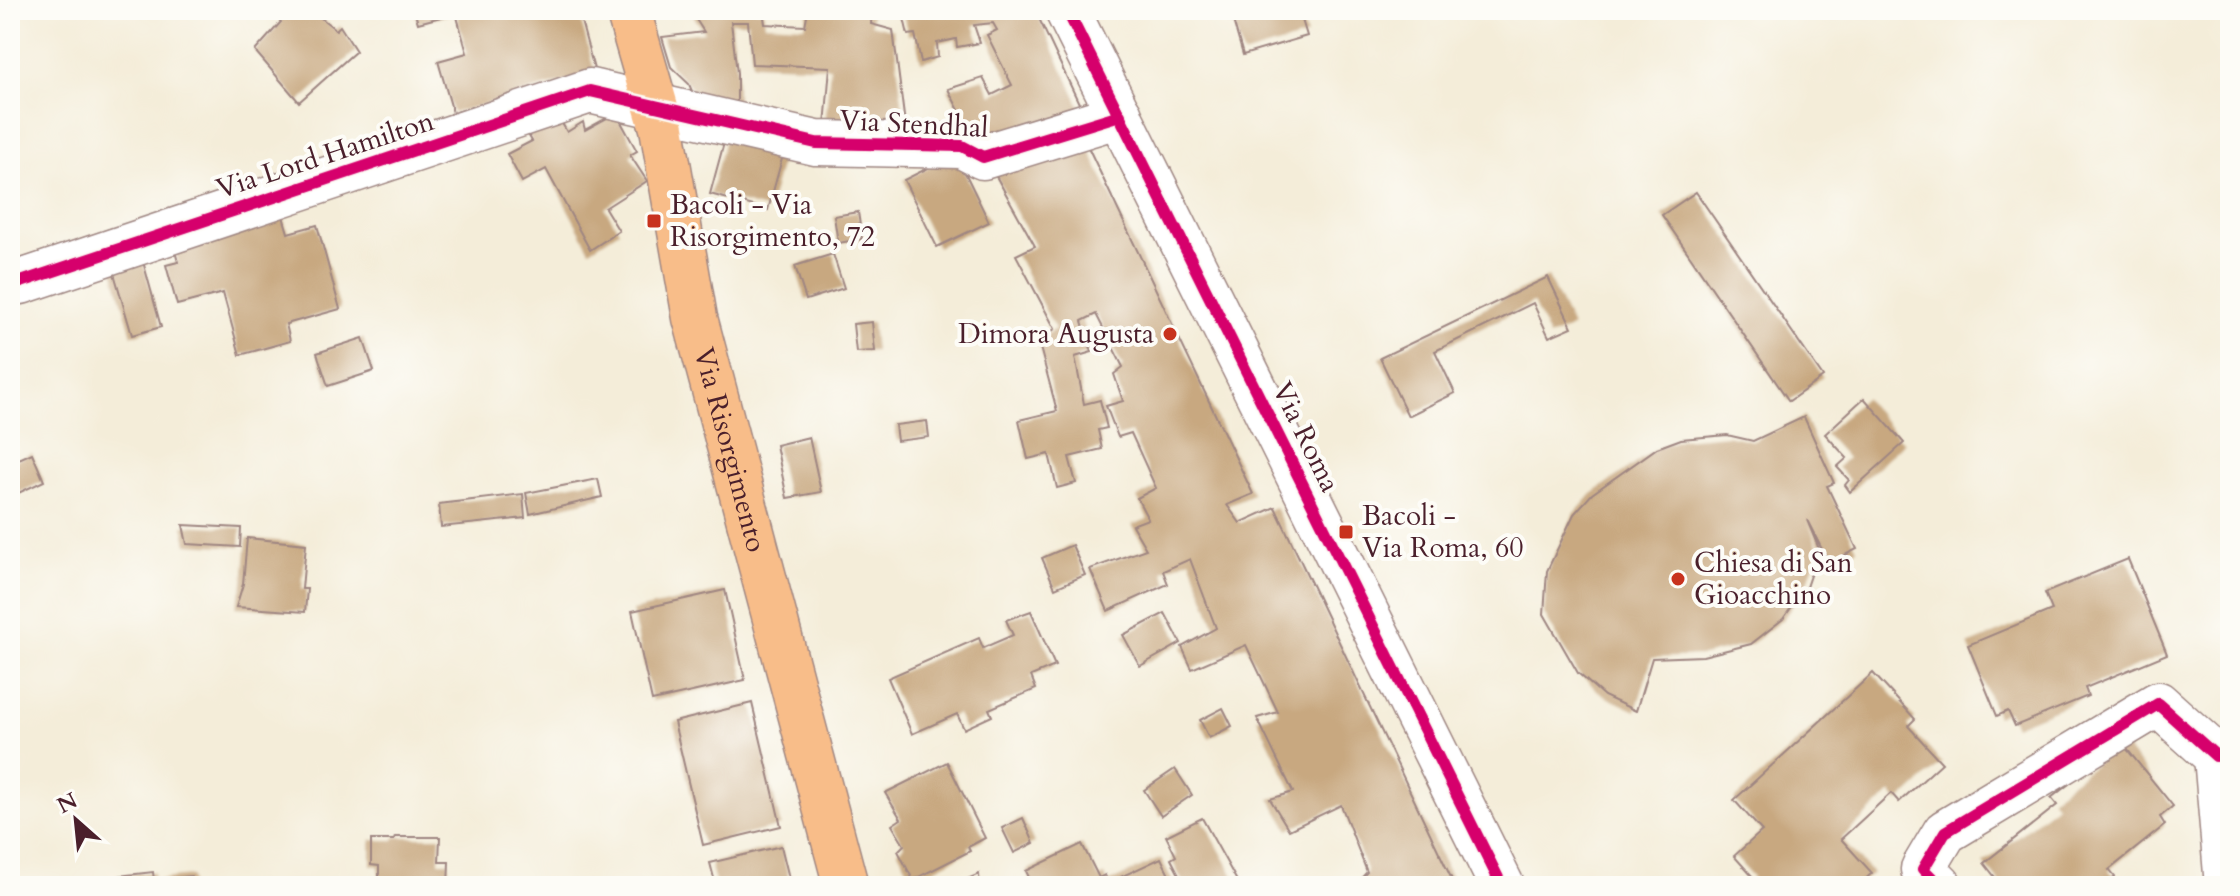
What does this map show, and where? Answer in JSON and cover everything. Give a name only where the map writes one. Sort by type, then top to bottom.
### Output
[{"type":"main road","name":"Via Risorgimento","points":[[628,10],[656,109],[695,318],[846,886]]},
{"type":"street","name":"Via Roma","points":[[1067,10],[1502,886]]},
{"type":"street","name":"Via Lord Hamilton","points":[[10,279],[21,282],[590,91],[656,109]]},
{"type":"street","name":"Via Stendhal","points":[[656,109],[816,143],[962,146],[983,157],[1120,115]]},
{"type":"street","points":[[1940,886],[1923,869],[1945,832],[2158,704],[2223,754],[2227,886]]},
{"type":"building","points":[[271,10],[311,10],[336,30],[340,26],[356,51],[299,102],[255,51],[281,22]]},
{"type":"building","points":[[414,10],[578,10],[595,73],[453,113],[438,61],[467,53],[456,13],[418,23]]},
{"type":"building","points":[[690,10],[763,10],[765,24],[805,26],[808,10],[872,10],[871,24],[893,30],[906,132],[825,126],[830,67],[752,64],[748,22],[731,22],[737,73],[737,113],[699,108],[689,84],[671,67],[662,37],[704,32]]},
{"type":"building","points":[[902,10],[1035,10],[1084,114],[975,141],[948,89],[983,78],[992,95],[1012,85],[987,35],[997,30],[993,23],[974,25],[980,43],[957,47],[956,39],[937,43],[938,57],[921,62],[915,34],[908,35]]},
{"type":"building","points":[[1230,10],[1299,10],[1307,36],[1243,55]]},
{"type":"building","points":[[616,113],[637,151],[630,155],[647,181],[605,208],[619,231],[590,250],[546,169],[522,182],[507,154],[532,141],[524,128],[559,118],[567,132],[583,122],[585,130]]},
{"type":"building","points":[[728,128],[786,144],[768,210],[710,194]]},
{"type":"building","points":[[1080,130],[1253,494],[1227,505],[1240,523],[1275,507],[1455,886],[1354,886],[1367,872],[1341,805],[1289,830],[1270,799],[1293,792],[1257,718],[1278,712],[1246,645],[1192,669],[1182,647],[1216,628],[1190,559],[1163,571],[1168,584],[1108,611],[1090,569],[1146,549],[1132,525],[1148,519],[1137,498],[1156,488],[1131,433],[1118,437],[1106,406],[1123,401],[1114,374],[1123,367],[1096,314],[1082,321],[1092,352],[1075,357],[1084,404],[1100,400],[1107,428],[1098,430],[1102,449],[1069,457],[1076,483],[1057,488],[1049,454],[1028,459],[1019,420],[1057,411],[1038,340],[1055,329],[1016,255],[1035,246],[987,160]]},
{"type":"building","points":[[956,154],[989,222],[937,247],[904,180]]},
{"type":"building","points":[[1696,192],[1823,377],[1789,401],[1662,215]]},
{"type":"building","points":[[858,212],[862,239],[838,243],[834,216]]},
{"type":"building","points":[[282,213],[288,233],[317,225],[340,309],[286,324],[290,341],[240,355],[223,293],[177,305],[166,265],[178,262],[173,244]]},
{"type":"building","points":[[141,254],[161,327],[132,335],[111,263]]},
{"type":"building","points":[[833,254],[844,288],[806,300],[795,266]]},
{"type":"building","points":[[1548,277],[1572,327],[1549,337],[1533,303],[1435,351],[1455,393],[1408,416],[1380,358]]},
{"type":"building","points":[[872,322],[875,351],[856,352],[853,324]]},
{"type":"building","points":[[363,338],[374,371],[328,386],[317,353]]},
{"type":"building","points":[[1864,398],[1904,443],[1850,492],[1845,485],[1849,480],[1837,467],[1847,458],[1825,434]]},
{"type":"building","name":"Chiesa di San Gioacchino","points":[[1804,417],[1834,483],[1827,486],[1857,549],[1829,563],[1807,520],[1819,549],[1806,587],[1783,619],[1751,644],[1703,656],[1652,658],[1636,711],[1604,696],[1578,673],[1544,614],[1547,571],[1574,514],[1592,494],[1657,448],[1681,439],[1727,435],[1753,441]]},
{"type":"building","points":[[927,421],[929,437],[897,441],[895,425]]},
{"type":"building","points":[[809,437],[821,492],[787,498],[776,445]]},
{"type":"building","points":[[32,453],[44,481],[10,497],[10,463]]},
{"type":"building","points":[[598,479],[602,497],[530,514],[526,493]]},
{"type":"building","points":[[523,494],[525,518],[441,527],[439,504]]},
{"type":"building","points":[[183,525],[241,528],[240,547],[187,544]]},
{"type":"building","points":[[247,538],[306,544],[302,589],[307,589],[305,612],[236,607],[243,584]]},
{"type":"building","points":[[1072,545],[1085,575],[1055,588],[1042,558]]},
{"type":"building","points":[[2128,559],[2167,654],[2085,688],[2088,696],[2015,726],[2008,711],[1997,716],[1968,645],[2052,610],[2045,593]]},
{"type":"building","points":[[725,590],[745,680],[652,701],[632,611]]},
{"type":"building","points":[[1031,611],[1055,666],[1031,676],[1036,689],[989,709],[992,716],[964,729],[957,714],[912,734],[888,678],[979,638],[983,648],[1013,635],[1006,620]]},
{"type":"building","points":[[1165,613],[1181,643],[1140,666],[1123,635]]},
{"type":"building","points":[[1873,673],[1915,719],[1908,726],[1942,763],[1899,802],[1891,793],[1841,839],[1872,873],[1858,886],[1751,886],[1748,882],[1753,877],[1734,856],[1762,831],[1734,800]]},
{"type":"building","points":[[752,703],[781,826],[703,845],[674,722]]},
{"type":"building","points":[[1223,708],[1232,726],[1209,738],[1200,720]]},
{"type":"building","points":[[2122,743],[2173,806],[2160,817],[2165,825],[2109,870],[2115,877],[2104,886],[2002,886],[1984,863],[2057,805],[2051,798]]},
{"type":"building","points":[[947,762],[985,838],[968,847],[970,851],[913,880],[898,851],[904,845],[892,825],[901,819],[885,793]]},
{"type":"building","points":[[1175,769],[1192,795],[1161,816],[1144,790]]},
{"type":"building","points":[[1023,818],[1034,843],[1014,853],[1002,828]]},
{"type":"building","points":[[1202,818],[1237,881],[1226,886],[1185,886],[1171,859],[1176,856],[1166,836]]},
{"type":"building","points":[[395,837],[440,837],[439,862],[449,862],[448,886],[379,886],[379,866],[371,865],[371,840],[394,840]]},
{"type":"building","points":[[1082,844],[1099,878],[1105,875],[1108,883],[1161,858],[1175,886],[1033,886],[1026,871]]},
{"type":"building","points":[[781,846],[791,886],[716,886],[710,863]]},
{"type":"building","points":[[153,872],[154,880],[191,876],[192,886],[120,886],[119,876]]},
{"type":"building","points":[[979,874],[980,886],[952,886]]},
{"type":"cycle path","points":[[1067,10],[1502,886]]},
{"type":"cycle path","points":[[10,279],[21,282],[590,91],[816,143],[962,146],[983,157],[1120,115]]},
{"type":"cycle path","points":[[1940,886],[1923,869],[1945,832],[2158,704],[2216,756]]},
{"type":"place","name":"Bacoli - Via Risorgimento, 72","points":[[654,221]]},
{"type":"place","name":"Dimora Augusta","points":[[1170,334]]},
{"type":"place","name":"Bacoli - Via Roma, 60","points":[[1346,532]]},
{"type":"place","name":"Chiesa di San Gioacchino","points":[[1678,579]]}]
